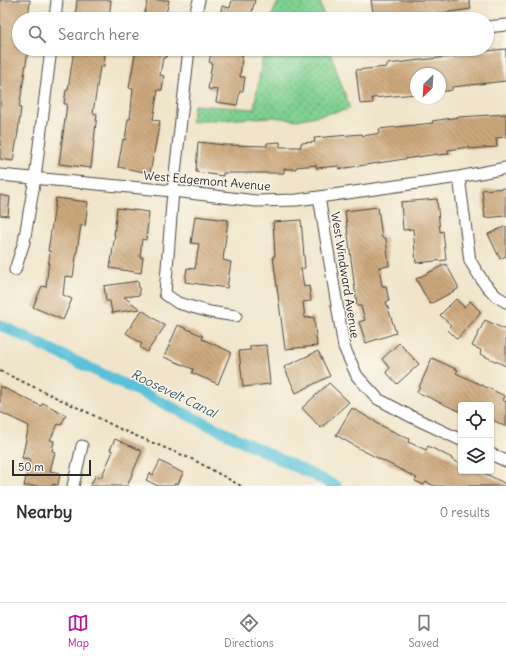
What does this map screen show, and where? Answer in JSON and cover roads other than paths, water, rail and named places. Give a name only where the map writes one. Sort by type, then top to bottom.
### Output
[{"type":"street","points":[[56,12],[57,0]]},
{"type":"street","points":[[196,12],[199,0]]},
{"type":"street","points":[[494,26],[506,25]]},
{"type":"street","points":[[15,270],[24,242],[35,178],[51,56]]},
{"type":"street","points":[[188,56],[173,191],[165,294],[178,303],[210,312],[236,316]]},
{"type":"street","name":"West Edgemont Avenue","points":[[0,174],[173,191],[256,201],[297,200],[459,177],[506,168]]},
{"type":"street","points":[[459,177],[470,261],[484,283],[496,296],[506,302]]},
{"type":"street","name":"West Windward Avenue","points":[[319,197],[344,347],[358,376],[378,399],[458,439]]},
{"type":"street","points":[[73,486],[82,446]]},
{"type":"street","points":[[494,455],[506,461]]},
{"type":"waterway","name":"Roosevelt Canal","points":[[0,325],[336,486]]}]
